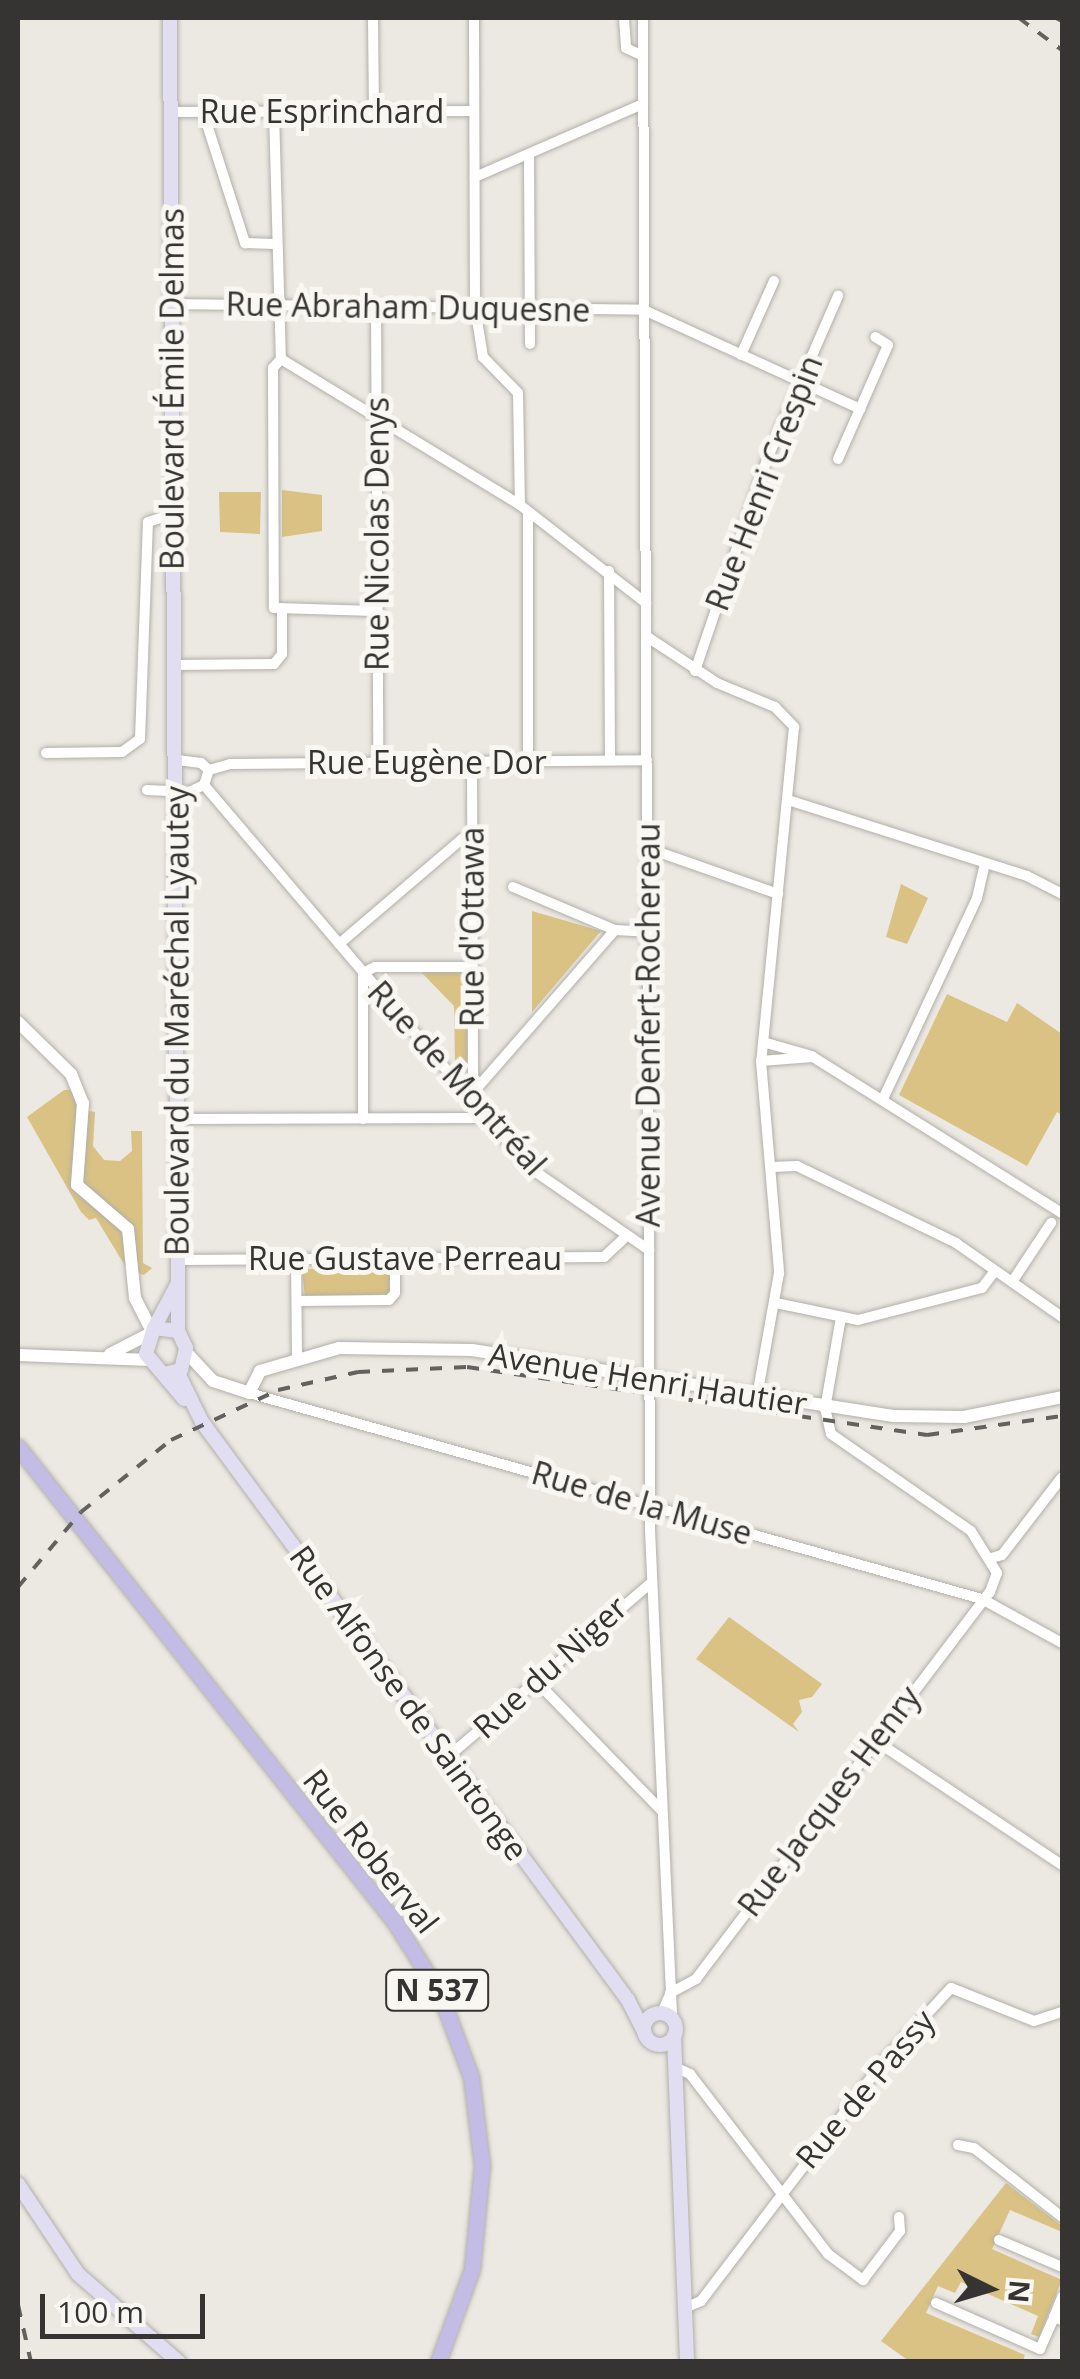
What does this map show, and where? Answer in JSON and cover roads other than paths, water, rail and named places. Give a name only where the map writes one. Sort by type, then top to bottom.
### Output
[{"type":"main road","name":"Boulevard Émile Delmas","points":[[170,18],[175,760]]},
{"type":"main road","name":"Boulevard du Maréchal Lyautey","points":[[175,760],[178,1332]]},
{"type":"main road","name":"Boulevard du Maréchal Lyautey","points":[[151,1331],[178,1282]]},
{"type":"main road","points":[[150,1360],[151,1331],[178,1332],[187,1354],[175,1372]]},
{"type":"main road","name":"Rue Alfonse de Saintonge","points":[[150,1360],[175,1372],[191,1400],[628,2000],[649,2038]]},
{"type":"main road","name":"Rue Roberval","points":[[18,1447],[394,1922],[440,1994],[471,2077],[482,2165],[472,2270],[438,2362]]},
{"type":"main road","name":"Rue Alfonse de Saintonge","points":[[628,2000],[663,2015]]},
{"type":"main road","points":[[663,2015],[674,2036],[687,2362]]},
{"type":"main road","points":[[649,2038],[663,2015]]},
{"type":"main road","points":[[649,2038],[674,2036]]},
{"type":"main road","points":[[649,2038],[676,2067]]},
{"type":"main road","points":[[18,2184],[78,2274],[179,2362]]},
{"type":"main road","points":[[688,2331],[695,2362]]},
{"type":"street","points":[[374,18],[374,111]]},
{"type":"street","points":[[474,18],[475,307],[483,357],[518,394],[528,761]]},
{"type":"street","name":"Avenue Denfert-Rochereau","points":[[624,18],[626,48],[643,56]]},
{"type":"street","name":"Avenue Denfert-Rochereau","points":[[643,18],[650,1505],[670,1993],[663,2015]]},
{"type":"street","points":[[474,178],[529,158],[643,104]]},
{"type":"street","name":"Rue Esprinchard","points":[[170,112],[474,111]]},
{"type":"street","points":[[202,112],[245,244],[275,244]]},
{"type":"street","points":[[274,112],[275,305],[281,359]]},
{"type":"street","points":[[529,158],[530,344]]},
{"type":"street","points":[[742,355],[774,282]]},
{"type":"street","name":"Rue Henri Crespin","points":[[696,671],[800,382],[838,296]]},
{"type":"street","name":"Rue Abraham Duquesne","points":[[172,304],[644,310]]},
{"type":"street","name":"Rue Nicolas Denys","points":[[376,306],[378,762]]},
{"type":"street","points":[[644,310],[860,409]]},
{"type":"street","points":[[838,459],[888,344],[875,337]]},
{"type":"street","points":[[281,359],[524,509],[646,602]]},
{"type":"street","points":[[174,665],[274,664],[282,654],[282,612],[273,602],[272,538],[272,368],[281,359]]},
{"type":"street","points":[[46,753],[122,752],[140,739],[148,522],[174,514]]},
{"type":"street","points":[[609,572],[610,760]]},
{"type":"street","points":[[282,612],[377,611]]},
{"type":"street","points":[[646,636],[696,671],[787,716],[796,739],[760,1061],[771,1167],[776,1303],[757,1398]]},
{"type":"street","points":[[147,790],[175,792],[204,784],[209,770],[175,760]]},
{"type":"street","name":"Rue Eugène Dor","points":[[209,770],[230,764],[647,760]]},
{"type":"street","name":"Rue d'Ottawa","points":[[470,1095],[472,762]]},
{"type":"street","name":"Rue de Montréal","points":[[204,784],[530,1168],[623,1238],[649,1250]]},
{"type":"street","points":[[788,800],[985,864],[1062,894]]},
{"type":"street","points":[[339,944],[462,839],[472,838]]},
{"type":"street","points":[[647,848],[778,894]]},
{"type":"street","points":[[883,1099],[977,898],[985,864]]},
{"type":"street","points":[[512,887],[615,930],[648,932]]},
{"type":"street","points":[[470,1095],[615,930]]},
{"type":"street","name":"Rue de Montréal","points":[[363,973],[375,967],[472,967]]},
{"type":"street","points":[[363,973],[363,1119]]},
{"type":"street","points":[[18,1022],[72,1074],[83,1103],[78,1185],[128,1228],[136,1298],[151,1331],[110,1354]]},
{"type":"street","points":[[762,1042],[812,1057],[1062,1213]]},
{"type":"street","points":[[760,1061],[812,1057]]},
{"type":"street","points":[[177,1120],[485,1118]]},
{"type":"street","points":[[771,1167],[797,1166],[956,1243],[1062,1317]]},
{"type":"street","points":[[1012,1282],[1051,1223]]},
{"type":"street","name":"Rue Gustave Perreau","points":[[178,1260],[604,1258],[623,1238]]},
{"type":"street","points":[[297,1301],[388,1300],[396,1293],[395,1258]]},
{"type":"street","points":[[296,1259],[297,1356]]},
{"type":"street","points":[[776,1303],[858,1320],[982,1288],[995,1270]]},
{"type":"street","points":[[842,1316],[825,1409],[832,1434],[971,1531],[991,1558],[996,1573],[982,1599]]},
{"type":"street","name":"Avenue Henri Hautier","points":[[249,1393],[256,1374],[297,1356],[333,1348],[472,1350],[825,1409],[964,1416],[1062,1397]]},
{"type":"street","points":[[18,1354],[110,1354],[150,1360]]},
{"type":"street","name":"Rue de la Muse","points":[[187,1354],[208,1382]]},
{"type":"street","name":"Rue de la Muse","points":[[175,1372],[982,1599],[1062,1643]]},
{"type":"street","points":[[191,1400],[208,1382]]},
{"type":"street","points":[[991,1558],[1002,1556],[1062,1477]]},
{"type":"street","name":"Rue du Niger","points":[[449,1756],[652,1582]]},
{"type":"street","name":"Rue Jacques Henry","points":[[670,1993],[696,1979],[982,1599]]},
{"type":"street","points":[[535,1680],[662,1812]]},
{"type":"street","points":[[876,1741],[1062,1865]]},
{"type":"street","name":"Rue de Passy","points":[[686,2308],[701,2301],[882,2063],[952,1988],[1034,2021],[1062,2012]]},
{"type":"street","name":"Rue de Passy","points":[[676,2067],[687,2070],[781,2192]]},
{"type":"street","points":[[958,2145],[974,2148],[1062,2218]]},
{"type":"street","points":[[781,2192],[828,2254],[863,2280],[900,2231],[899,2217]]},
{"type":"street","points":[[1000,2240],[1062,2267]]},
{"type":"street","points":[[936,2303],[1040,2348],[1058,2318],[1062,2297]]},
{"type":"railway","points":[[1019,18],[1062,50]]},
{"type":"railway","points":[[1056,18],[1062,21]]},
{"type":"railway","points":[[18,1587],[81,1512],[171,1440],[278,1390],[358,1372],[467,1367],[927,1435],[1062,1416]]},
{"type":"railway","points":[[18,2305],[31,2362]]}]
